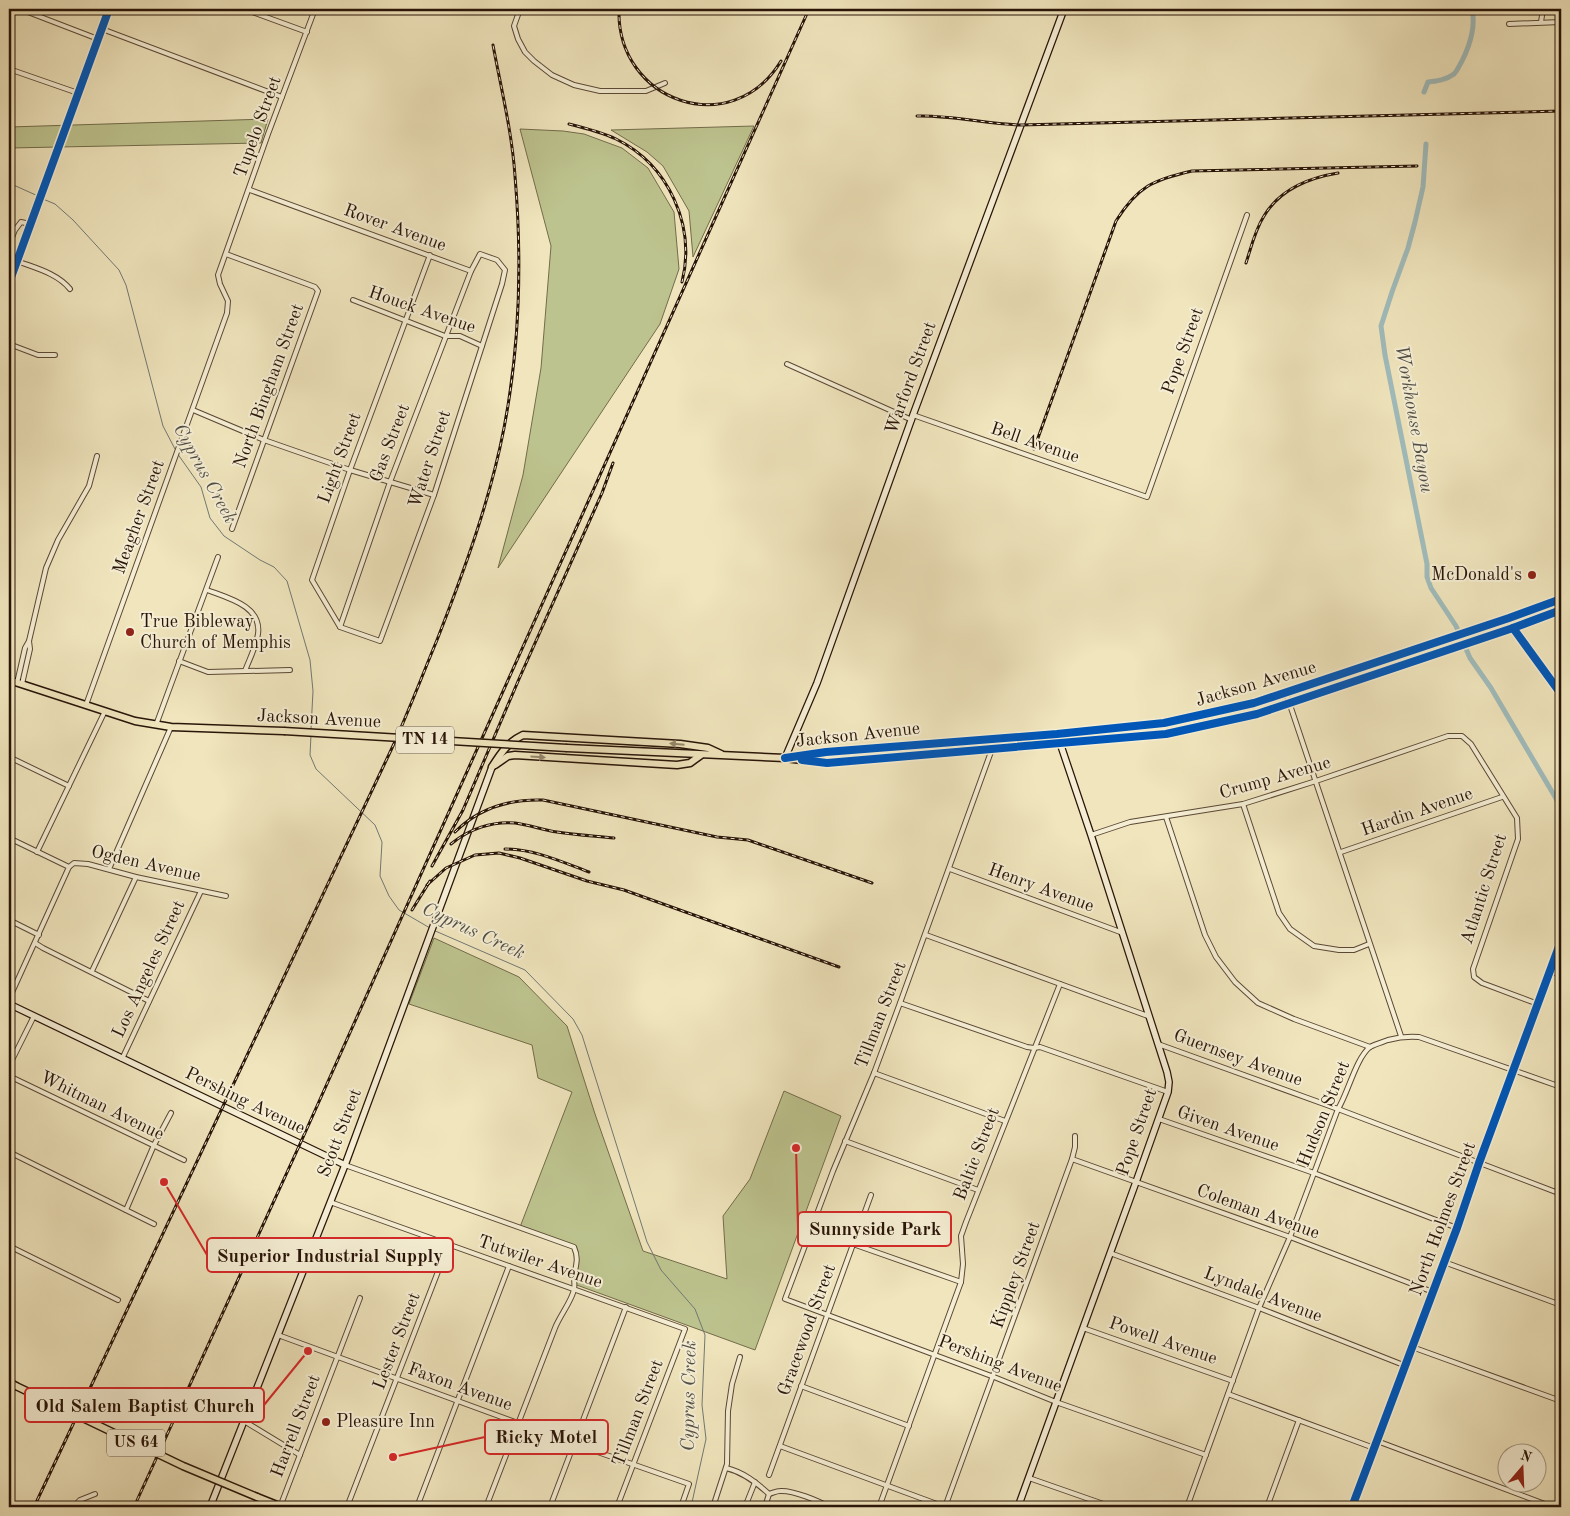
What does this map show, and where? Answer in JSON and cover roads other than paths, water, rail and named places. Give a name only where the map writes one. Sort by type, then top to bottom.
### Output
[{"type":"main road","points":[[9,283],[109,9]]},
{"type":"main road","name":"Warford Street","points":[[785,758],[817,682],[1064,9]]},
{"type":"main road","name":"Jackson Avenue","points":[[785,758],[826,752],[1057,734],[1164,723],[1254,703],[1561,599]]},
{"type":"main road","name":"Jackson Avenue","points":[[9,680],[136,721],[171,727],[785,758],[827,763],[1166,734],[1257,714],[1561,610]]},
{"type":"main road","points":[[1509,618],[1513,628],[1561,694]]},
{"type":"main road","name":"Pope Street","points":[[1018,1507],[1159,1119],[1168,1092],[1169,1082],[1123,933],[1057,734]]},
{"type":"main road","points":[[492,767],[513,739],[523,735],[680,744],[708,748],[724,756]]},
{"type":"main road","points":[[492,767],[508,756],[515,755],[677,765],[690,763],[701,755]]},
{"type":"main road","name":"Scott Street","points":[[210,1507],[345,1165],[492,767]]},
{"type":"main road","name":"North Holmes Street","points":[[1352,1507],[1457,1228],[1561,941]]},
{"type":"main road","name":"Pershing Avenue","points":[[9,1004],[345,1165]]},
{"type":"main road","name":"US 64","points":[[9,1382],[183,1466],[281,1507]]},
{"type":"street","points":[[20,9],[98,39]]},
{"type":"street","points":[[244,9],[307,32]]},
{"type":"street","name":"Tupelo Street","points":[[226,254],[315,9]]},
{"type":"street","points":[[520,9],[514,26],[518,39],[525,52],[552,75],[574,85],[600,90],[646,92],[665,83]]},
{"type":"street","points":[[1541,22],[1544,9]]},
{"type":"street","points":[[1508,24],[1561,22]]},
{"type":"street","points":[[102,29],[282,97]]},
{"type":"street","points":[[9,69],[78,93]]},
{"type":"street","name":"Rover Avenue","points":[[250,190],[471,271]]},
{"type":"street","name":"Pope Street","points":[[1147,497],[1248,215]]},
{"type":"street","points":[[9,245],[15,230],[21,222],[30,224]]},
{"type":"street","name":"North Bingham Street","points":[[226,254],[310,285],[316,288],[318,293],[232,529]]},
{"type":"street","name":"Meagher Street","points":[[86,705],[227,313],[228,301],[218,275],[226,254]]},
{"type":"street","name":"Water Street","points":[[340,627],[380,642],[434,495],[505,270],[497,260],[480,254],[471,271]]},
{"type":"street","name":"Light Street","points":[[340,627],[312,580],[350,470],[430,255]]},
{"type":"street","points":[[17,261],[59,278],[70,289]]},
{"type":"street","name":"Gas Street","points":[[340,627],[390,482],[471,271]]},
{"type":"street","name":"Houck Avenue","points":[[353,300],[445,336],[460,336],[482,346]]},
{"type":"street","points":[[9,344],[38,354],[56,355]]},
{"type":"street","name":"Bell Avenue","points":[[787,364],[913,418],[1147,497]]},
{"type":"street","points":[[193,410],[264,440],[350,470],[434,495]]},
{"type":"street","points":[[19,684],[30,649],[30,641],[46,568],[58,540],[88,486],[97,456]]},
{"type":"street","points":[[156,725],[218,557]]},
{"type":"street","points":[[207,590],[244,605],[252,612],[258,623],[258,636],[245,671]]},
{"type":"street","points":[[179,661],[208,672],[290,670]]},
{"type":"street","points":[[1286,693],[1341,852],[1369,944],[1401,1036],[1419,1037],[1561,1087]]},
{"type":"street","points":[[37,852],[105,711]]},
{"type":"street","points":[[1164,723],[1166,734]]},
{"type":"street","points":[[109,868],[171,727]]},
{"type":"street","name":"Crump Avenue","points":[[1091,835],[1130,822],[1243,804],[1316,782],[1448,736],[1462,736]]},
{"type":"street","name":"Atlantic Street","points":[[1462,736],[1471,744],[1502,797],[1517,818],[1518,839],[1473,969],[1474,977],[1482,983],[1538,1004]]},
{"type":"street","name":"Tillman Street","points":[[785,1299],[926,935],[996,738]]},
{"type":"street","points":[[878,748],[879,758]]},
{"type":"street","points":[[9,757],[69,786]]},
{"type":"street","name":"Hardin Avenue","points":[[1341,852],[1502,797]]},
{"type":"street","points":[[1243,804],[1280,913],[1290,929],[1314,946],[1354,950],[1369,944]]},
{"type":"street","points":[[1166,817],[1204,935],[1216,957],[1235,982],[1258,1003],[1294,1019],[1370,1047]]},
{"type":"street","name":"Ogden Avenue","points":[[9,838],[69,867],[74,863],[88,864],[109,868],[136,877],[226,896]]},
{"type":"street","points":[[9,999],[69,867]]},
{"type":"street","name":"Henry Avenue","points":[[950,869],[1123,933]]},
{"type":"street","points":[[92,971],[136,877]]},
{"type":"street","name":"Los Angeles Street","points":[[122,1059],[201,891]]},
{"type":"street","points":[[9,920],[39,935]]},
{"type":"street","points":[[926,935],[1148,1016]]},
{"type":"street","points":[[35,942],[43,948],[149,1001]]},
{"type":"street","points":[[1550,971],[1561,975]]},
{"type":"street","name":"Baltic Street","points":[[879,1507],[961,1282],[963,1264],[962,1236],[978,1190],[1060,984]]},
{"type":"street","name":"Given Avenue","points":[[900,1003],[1027,1047],[1040,1047],[1168,1092]]},
{"type":"street","points":[[9,1066],[34,1016]]},
{"type":"street","name":"Hudson Street","points":[[1187,1507],[1259,1308],[1290,1237],[1338,1109],[1357,1065],[1370,1047],[1401,1036]]},
{"type":"street","name":"Guernsey Avenue","points":[[1158,1044],[1338,1109],[1561,1194]]},
{"type":"street","points":[[874,1073],[1005,1121]]},
{"type":"street","name":"Whitman Avenue","points":[[9,1076],[184,1160]]},
{"type":"street","points":[[126,1210],[154,1145],[171,1113]]},
{"type":"street","name":"Given Avenue","points":[[1159,1119],[1314,1173],[1457,1228]]},
{"type":"street","name":"Kippley Street","points":[[945,1507],[1072,1159],[1075,1147],[1074,1136]]},
{"type":"street","points":[[845,1141],[978,1190]]},
{"type":"street","points":[[9,1152],[154,1224]]},
{"type":"street","name":"Coleman Avenue","points":[[1072,1159],[1290,1237],[1433,1292]]},
{"type":"street","name":"Pershing Avenue","points":[[345,1165],[574,1247],[578,1256],[574,1289]]},
{"type":"street","name":"Gracewood Street","points":[[769,1475],[871,1195]]},
{"type":"street","name":"Tutwiler Avenue","points":[[330,1202],[686,1329]]},
{"type":"street","points":[[853,1244],[961,1282]]},
{"type":"street","points":[[9,1246],[118,1300]]},
{"type":"street","name":"Lyndale Avenue","points":[[1110,1253],[1259,1308],[1406,1366]]},
{"type":"street","points":[[1444,1262],[1561,1305]]},
{"type":"street","points":[[416,1507],[509,1266]]},
{"type":"street","name":"Lester Street","points":[[347,1507],[440,1269]]},
{"type":"street","points":[[486,1507],[560,1315],[571,1298],[574,1289]]},
{"type":"street","name":"Harrell Street","points":[[281,1507],[360,1298]]},
{"type":"street","name":"Pershing Avenue","points":[[785,1299],[994,1376],[1056,1402],[1206,1455]]},
{"type":"street","points":[[550,1507],[626,1307]]},
{"type":"street","name":"Powell Avenue","points":[[1083,1328],[1233,1381]]},
{"type":"street","name":"Tillman Street","points":[[617,1507],[686,1329]]},
{"type":"street","name":"Faxon Avenue","points":[[278,1335],[690,1484],[680,1507]]},
{"type":"street","points":[[1412,1347],[1561,1401]]},
{"type":"street","points":[[713,1507],[726,1468],[728,1411],[732,1384],[740,1357]]},
{"type":"street","points":[[802,1386],[909,1426]]},
{"type":"street","points":[[1228,1394],[1374,1448]]},
{"type":"street","points":[[244,1420],[300,1455]]},
{"type":"street","points":[[1267,1507],[1299,1420]]},
{"type":"street","points":[[1377,1441],[1553,1507]]},
{"type":"street","points":[[780,1446],[945,1507]]},
{"type":"street","points":[[726,1468],[736,1470],[769,1494]]},
{"type":"street","points":[[1028,1478],[1112,1507]]},
{"type":"street","points":[[746,1507],[755,1482]]},
{"type":"street","points":[[769,1494],[785,1491],[812,1499],[829,1507]]},
{"type":"street","points":[[73,1507],[80,1500],[95,1494]]},
{"type":"street","points":[[769,1494],[766,1506],[772,1507]]},
{"type":"waterway","name":"Workhouse Bayou","points":[[1424,92],[1428,82],[1448,78],[1457,70],[1472,36],[1472,9]]},
{"type":"waterway","name":"Workhouse Bayou","points":[[1426,144],[1423,187],[1415,222],[1381,326],[1385,355],[1427,564],[1427,577],[1431,588],[1456,626],[1470,658],[1491,688],[1561,807]]},
{"type":"waterway","name":"Cyprus Creek","points":[[9,183],[38,196]]},
{"type":"waterway","name":"Cyprus Creek","points":[[43,199],[55,204],[73,220],[119,270],[126,285],[163,426],[175,449]]},
{"type":"waterway","name":"Cyprus Creek","points":[[177,453],[201,487],[210,518],[224,536],[274,567],[287,581],[310,660],[313,691],[311,729]]},
{"type":"waterway","name":"Cyprus Creek","points":[[311,735],[310,755],[316,769],[375,825],[382,842],[380,876],[389,896],[399,910],[430,928]]},
{"type":"waterway","name":"Cyprus Creek","points":[[433,930],[525,970],[573,1019],[582,1035],[647,1242],[661,1270],[695,1309],[705,1335],[702,1405],[706,1439],[691,1507]]},
{"type":"railway","points":[[619,9],[623,41],[636,68],[656,88],[681,100],[707,105],[735,100],[760,86],[781,61]]},
{"type":"railway","points":[[134,1507],[300,1144],[809,9]]},
{"type":"railway","points":[[34,1507],[392,748],[447,614],[484,509],[498,455],[509,397],[516,334],[519,270],[514,160],[493,45]]},
{"type":"railway","points":[[917,116],[1021,125],[1561,111]]},
{"type":"railway","points":[[569,124],[599,132],[635,150],[651,164],[664,181],[674,199],[681,219],[685,240],[682,282]]},
{"type":"railway","points":[[1034,449],[1116,221],[1139,192],[1167,178],[1192,171],[1417,166]]},
{"type":"railway","points":[[1246,263],[1261,221],[1278,199],[1296,186],[1316,178],[1338,173]]},
{"type":"railway","points":[[432,866],[463,810],[602,493],[613,463]]},
{"type":"railway","points":[[455,832],[484,811],[507,803],[543,800],[717,837],[748,840],[872,883]]},
{"type":"railway","points":[[451,844],[473,830],[498,823],[515,823],[564,833],[614,838]]},
{"type":"railway","points":[[505,849],[527,851],[589,872]]},
{"type":"railway","points":[[427,885],[446,868],[475,855],[499,853],[520,858],[587,881],[624,890],[839,967]]},
{"type":"railway","points":[[412,910],[430,881]]},
{"type":"place","name":"McDonald's","points":[[1532,575]]},
{"type":"place","name":"True Bibleway Church of Memphis","points":[[130,632]]},
{"type":"place","name":"Sunnyside Park","points":[[796,1148]]},
{"type":"place","name":"Superior Industrial Supply","points":[[164,1182]]},
{"type":"place","name":"Old Salem Baptist Church","points":[[308,1351]]},
{"type":"place","name":"Pleasure Inn","points":[[326,1422]]},
{"type":"place","name":"Ricky Motel","points":[[393,1457]]}]
